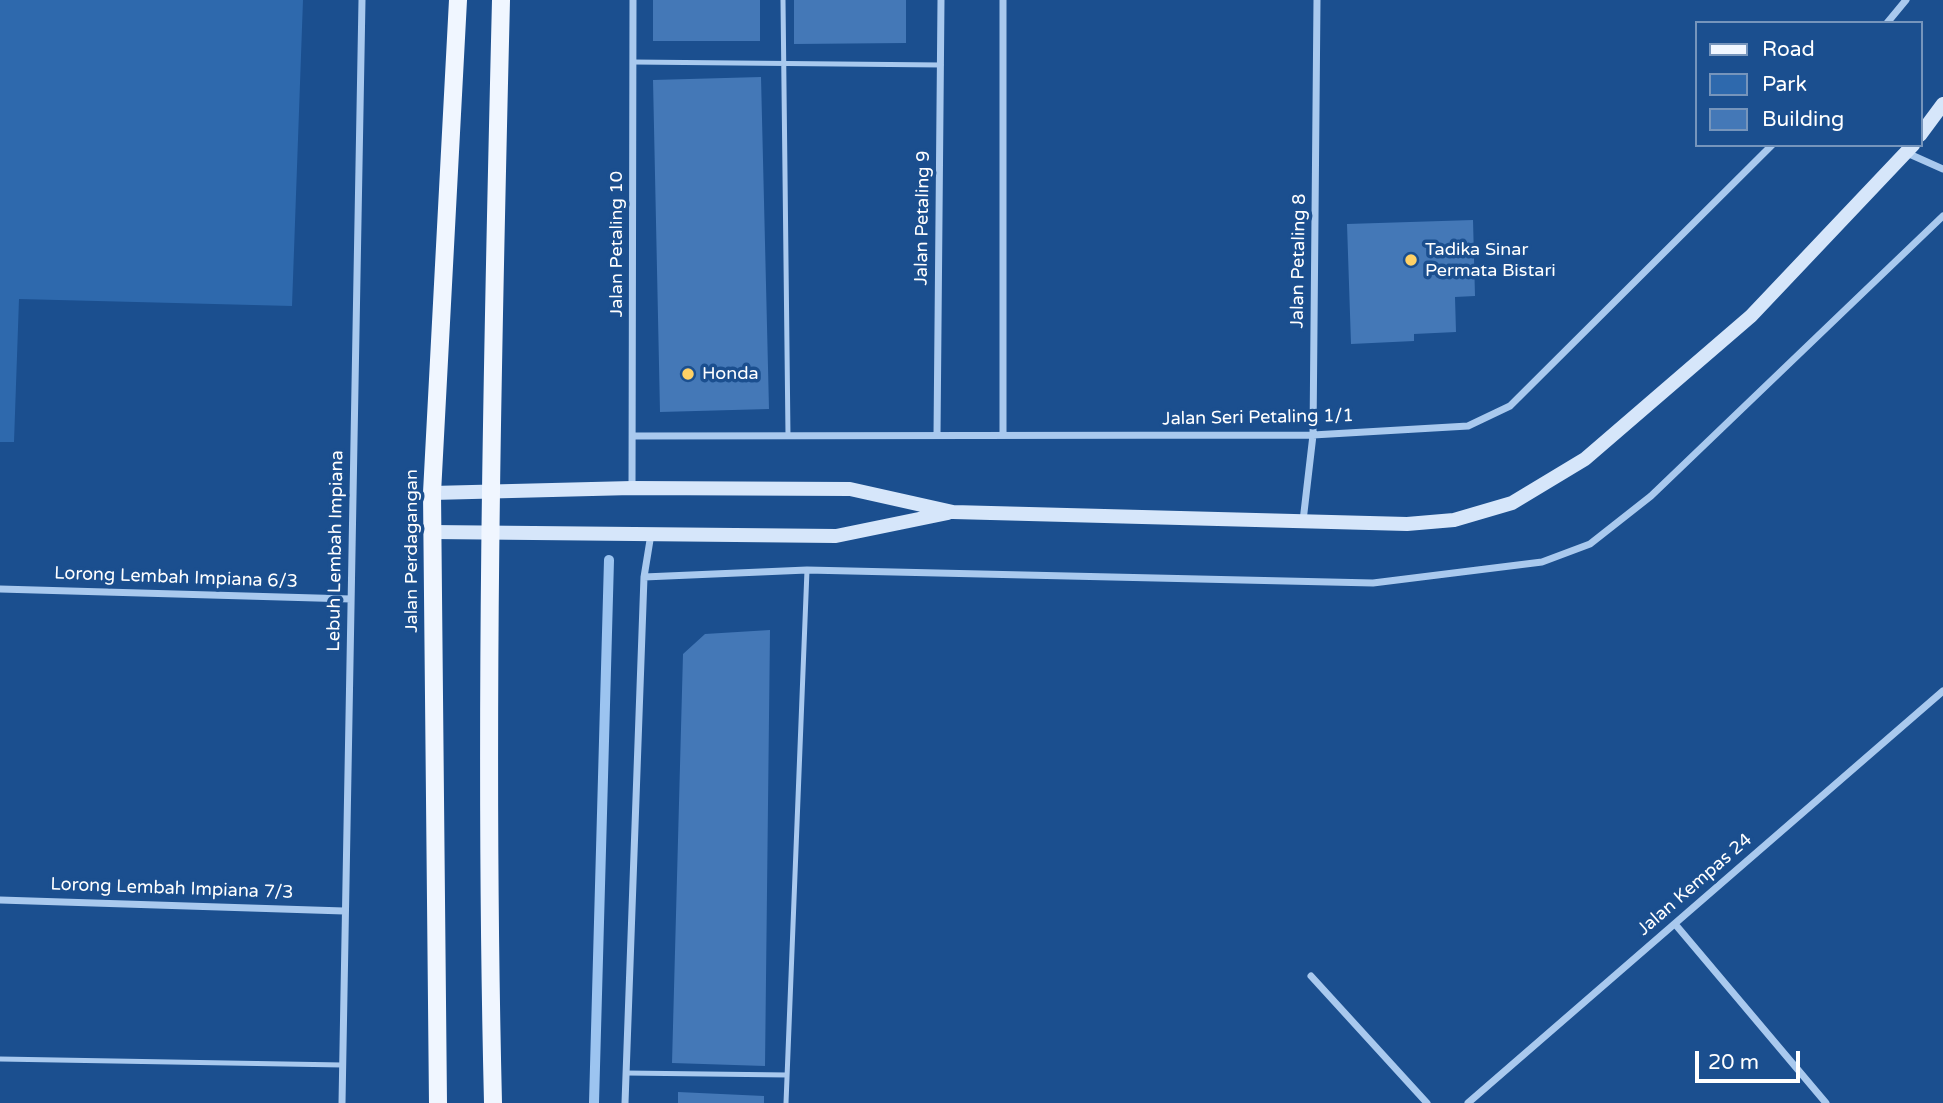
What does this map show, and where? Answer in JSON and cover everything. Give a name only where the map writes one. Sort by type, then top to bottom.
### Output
[{"type":"main road","name":"Jalan Perdagangan","points":[[438,1103],[432,493],[458,0]]},
{"type":"main road","points":[[493,1103],[488,902],[489,492],[501,0]]},
{"type":"street","name":"Lebuh Lembah Impiana","points":[[342,1103],[362,0]]},
{"type":"street","name":"Jalan Petaling 10","points":[[632,488],[633,0]]},
{"type":"street","name":"Jalan Petaling 9","points":[[937,435],[941,0]]},
{"type":"street","points":[[1003,0],[1003,434]]},
{"type":"street","name":"Jalan Petaling 8","points":[[1303,522],[1313,435],[1317,0]]},
{"type":"street","points":[[1889,21],[1906,0]]},
{"type":"street","points":[[1922,132],[1943,104]]},
{"type":"street","name":"Jalan Seri Petaling 1/1","points":[[633,436],[1313,435],[1468,426],[1510,406],[1770,147]]},
{"type":"street","points":[[432,493],[632,488],[850,489],[953,512],[1408,524],[1454,520],[1512,503],[1574,465],[1751,316],[1910,149],[1943,169]]},
{"type":"street","points":[[643,577],[807,570],[1373,583],[1542,562],[1590,544],[1651,496],[1943,216]]},
{"type":"street","points":[[432,531],[652,531],[836,536],[953,512]]},
{"type":"street","points":[[625,1103],[643,577],[652,531]]},
{"type":"street","name":"Lorong Lembah Impiana 6/3","points":[[0,589],[351,599]]},
{"type":"street","name":"Jalan Kempas 24","points":[[1468,1103],[1943,691]]},
{"type":"street","name":"Lorong Lembah Impiana 7/3","points":[[0,900],[344,911]]},
{"type":"street","points":[[1675,924],[1825,1103]]},
{"type":"street","points":[[1311,976],[1427,1103]]},
{"type":"lane","points":[[783,0],[788,435]]},
{"type":"lane","points":[[633,62],[941,65]]},
{"type":"lane","points":[[786,1103],[807,570]]},
{"type":"lane","points":[[0,1059],[342,1065]]},
{"type":"lane","points":[[626,1073],[787,1075]]},
{"type":"green space","points":[[0,0],[303,0],[292,306],[19,299],[14,442],[0,442]]},
{"type":"building","points":[[653,0],[760,0],[760,41],[653,41]]},
{"type":"building","points":[[794,0],[906,0],[906,43],[794,44]]},
{"type":"building","points":[[761,77],[769,409],[660,412],[653,80]]},
{"type":"building","name":"Tadika Sinar Permata Bistari","points":[[1473,220],[1475,296],[1455,297],[1456,332],[1414,334],[1414,341],[1351,344],[1347,224]]},
{"type":"building","points":[[770,630],[765,1066],[672,1063],[683,654],[705,634]]},
{"type":"building","points":[[678,1092],[764,1096],[764,1103],[678,1103]]},
{"type":"waterway","points":[[594,1103],[609,560]]},
{"type":"place","name":"Tadika Sinar Permata Bistari","points":[[1411,260]]},
{"type":"place","name":"Honda","points":[[688,374]]}]
